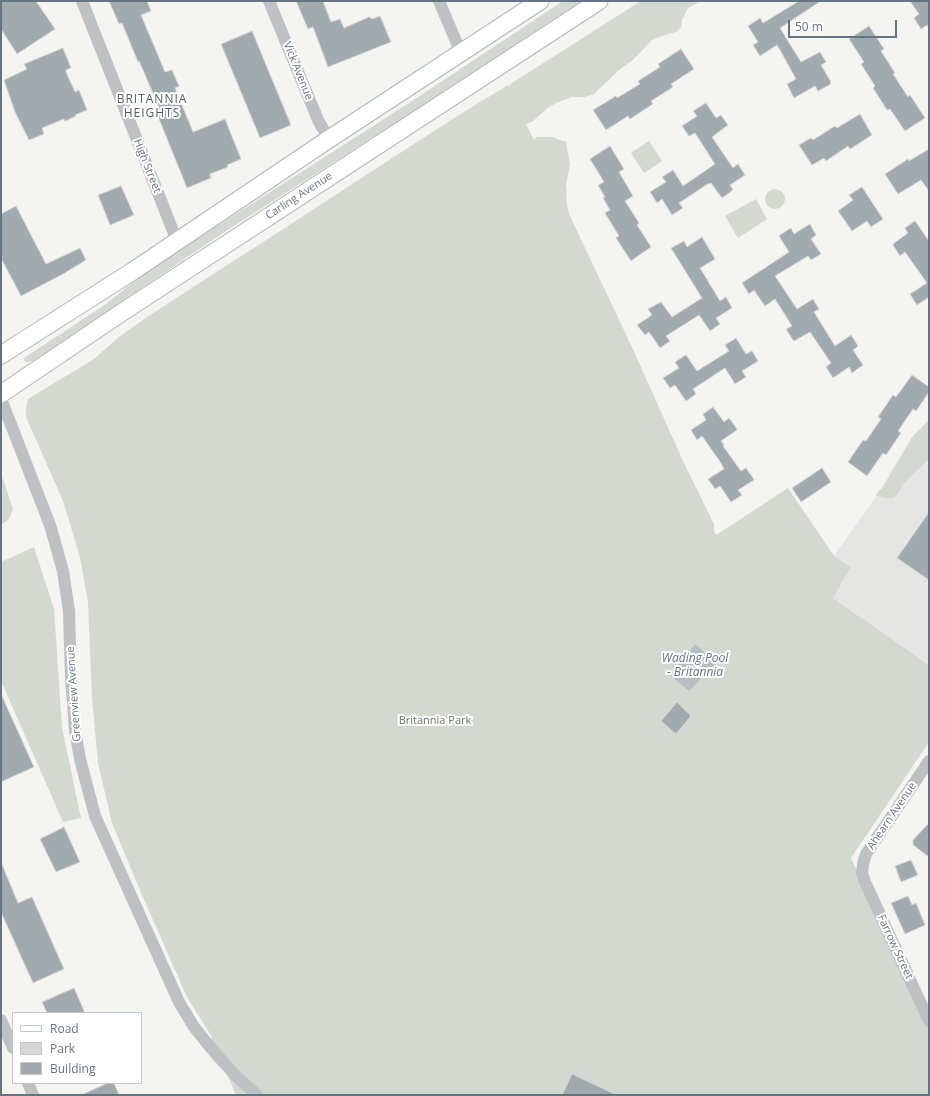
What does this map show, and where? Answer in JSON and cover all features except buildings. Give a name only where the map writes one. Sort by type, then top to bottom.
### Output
[{"type":"main road","points":[[1,355],[177,241],[329,139],[540,1]]},
{"type":"main road","name":"Carling Avenue","points":[[1,394],[121,313],[599,1]]},
{"type":"street","name":"High Street","points":[[82,1],[177,241]]},
{"type":"street","name":"Vick Avenue","points":[[269,1],[318,120],[329,139]]},
{"type":"street","points":[[438,1],[461,53]]},
{"type":"street","name":"Greenview Avenue","points":[[1,400],[50,525],[64,571],[69,612],[71,677],[75,730],[80,759],[95,816],[179,1002],[194,1026],[215,1053],[237,1077],[257,1095]]},
{"type":"street","name":"Ahearn Avenue","points":[[862,873],[866,854],[929,761]]},
{"type":"street","name":"Farrow Street","points":[[862,873],[929,1021]]},
{"type":"street","points":[[1,1020],[12,1046]]},
{"type":"street","points":[[28,1084],[33,1095]]},
{"type":"shaded area","points":[[929,421],[929,665],[833,598],[851,567],[834,556]]},
{"type":"green space","points":[[563,1],[582,1],[223,233],[90,323],[54,350],[34,361],[25,362],[24,358],[106,304],[144,273],[412,101]]},
{"type":"green space","name":"Britannia Park","points":[[641,1],[701,1],[688,8],[682,20],[681,27],[676,32],[652,40],[634,59],[619,70],[594,94],[584,97],[572,97],[556,103],[549,107],[532,122],[526,124],[534,140],[537,137],[552,137],[566,142],[570,165],[566,184],[569,214],[631,345],[683,461],[714,524],[716,535],[788,488],[834,556],[851,567],[833,598],[929,665],[929,742],[851,858],[929,1026],[929,1095],[236,1095],[210,1034],[187,997],[112,823],[98,763],[92,698],[88,602],[80,557],[63,501],[26,417],[28,399],[94,359],[119,337],[147,317],[454,118],[508,85],[509,87],[512,83]]},
{"type":"green space","points":[[649,141],[662,161],[644,173],[631,153]]},
{"type":"green space","points":[[775,189],[782,192],[785,199],[782,206],[775,209],[768,206],[765,199],[768,192]]},
{"type":"green space","points":[[756,199],[767,219],[738,238],[725,216]]},
{"type":"green space","points":[[929,420],[929,459],[905,482],[896,496],[893,498],[886,498],[876,496],[912,437]]},
{"type":"green space","points":[[1,473],[13,509],[9,519],[1,525]]},
{"type":"green space","points":[[34,547],[54,609],[62,728],[81,818],[63,822],[1,681],[1,562]]},
{"type":"water","name":"Wading Pool - Britannia","points":[[695,644],[716,663],[689,691],[670,675]]},
{"type":"district","name":"BRITANNIA HEIGHTS","points":[[152,107]]}]
